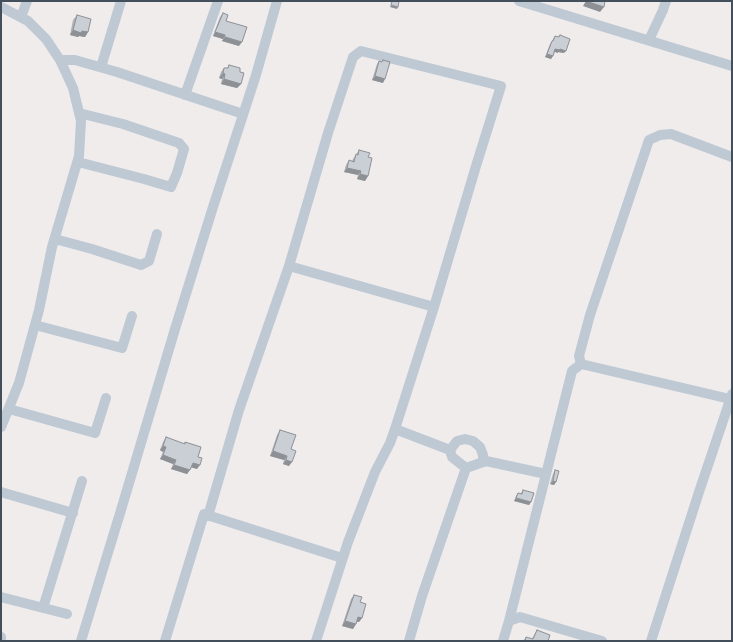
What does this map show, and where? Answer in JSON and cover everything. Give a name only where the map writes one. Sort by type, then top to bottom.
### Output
[{"type":"street","points":[[21,17],[27,1]]},
{"type":"street","points":[[101,67],[122,1]]},
{"type":"street","points":[[185,95],[218,1]]},
{"type":"street","points":[[81,641],[175,329],[256,75],[277,1]]},
{"type":"street","points":[[519,1],[552,6],[650,40],[732,66]]},
{"type":"street","points":[[650,40],[666,1]]},
{"type":"street","points":[[1,7],[28,21],[46,39],[60,60],[73,88],[81,121],[78,162],[55,239],[35,325],[19,382],[1,428]]},
{"type":"street","points":[[208,516],[239,410],[289,266],[328,133],[353,56],[361,51],[501,86],[434,307],[395,429],[376,472],[342,558],[316,641]]},
{"type":"street","points":[[60,60],[76,60],[101,67],[243,114]]},
{"type":"street","points":[[78,162],[171,187],[184,149],[179,143],[123,124],[79,113]]},
{"type":"street","points":[[581,364],[579,356],[590,315],[649,140],[660,135],[671,134],[732,157]]},
{"type":"street","points":[[55,239],[141,265],[149,261],[157,234]]},
{"type":"street","points":[[289,266],[434,307]]},
{"type":"street","points":[[35,325],[122,348],[132,316]]},
{"type":"street","points":[[503,641],[572,371],[581,364],[731,396],[651,641]]},
{"type":"street","points":[[9,409],[95,433],[106,398]]},
{"type":"street","points":[[395,429],[450,450]]},
{"type":"street","points":[[450,450],[457,441],[465,439],[473,441],[480,447],[483,454],[483,462]]},
{"type":"street","points":[[450,450],[452,457],[466,468]]},
{"type":"street","points":[[466,468],[486,461],[546,474]]},
{"type":"street","points":[[409,641],[422,596],[466,468]]},
{"type":"street","points":[[43,608],[82,481]]},
{"type":"street","points":[[1,492],[72,513]]},
{"type":"street","points":[[165,641],[204,514],[342,558]]},
{"type":"street","points":[[1,597],[67,614]]},
{"type":"street","points":[[509,621],[520,617],[602,641]]},
{"type":"building","points":[[392,1],[399,1],[398,7],[391,5]]},
{"type":"building","points":[[586,1],[605,1],[604,7]]},
{"type":"building","points":[[223,13],[228,15],[226,21],[247,27],[242,42],[225,37],[225,35],[215,32]]},
{"type":"building","points":[[77,15],[91,19],[88,32],[82,31],[81,33],[73,30]]},
{"type":"building","points":[[560,35],[570,39],[566,51],[555,49],[553,56],[547,54],[555,36],[559,37]]},
{"type":"building","points":[[383,60],[390,62],[385,79],[375,76],[379,61],[382,62]]},
{"type":"building","points":[[229,65],[240,68],[240,72],[244,73],[241,84],[224,79],[224,68],[228,68]]},
{"type":"building","points":[[359,150],[370,153],[368,157],[372,158],[368,176],[360,174],[361,171],[347,168],[349,160],[354,162],[356,154],[358,155]]},
{"type":"building","points":[[280,430],[296,435],[291,449],[296,451],[292,462],[286,460],[287,456],[273,451]]},
{"type":"building","points":[[166,437],[185,444],[185,442],[201,447],[198,457],[202,458],[200,465],[193,463],[190,470],[174,465],[176,460],[163,455],[166,447],[163,446]]},
{"type":"building","points":[[555,470],[559,471],[556,482],[553,481]]},
{"type":"building","points":[[523,490],[534,493],[531,502],[516,498],[518,493],[522,494]]},
{"type":"building","points":[[354,595],[362,597],[360,602],[366,604],[362,618],[358,617],[356,624],[345,621]]},
{"type":"building","points":[[537,630],[550,635],[548,641],[525,641],[526,637],[533,639]]}]
